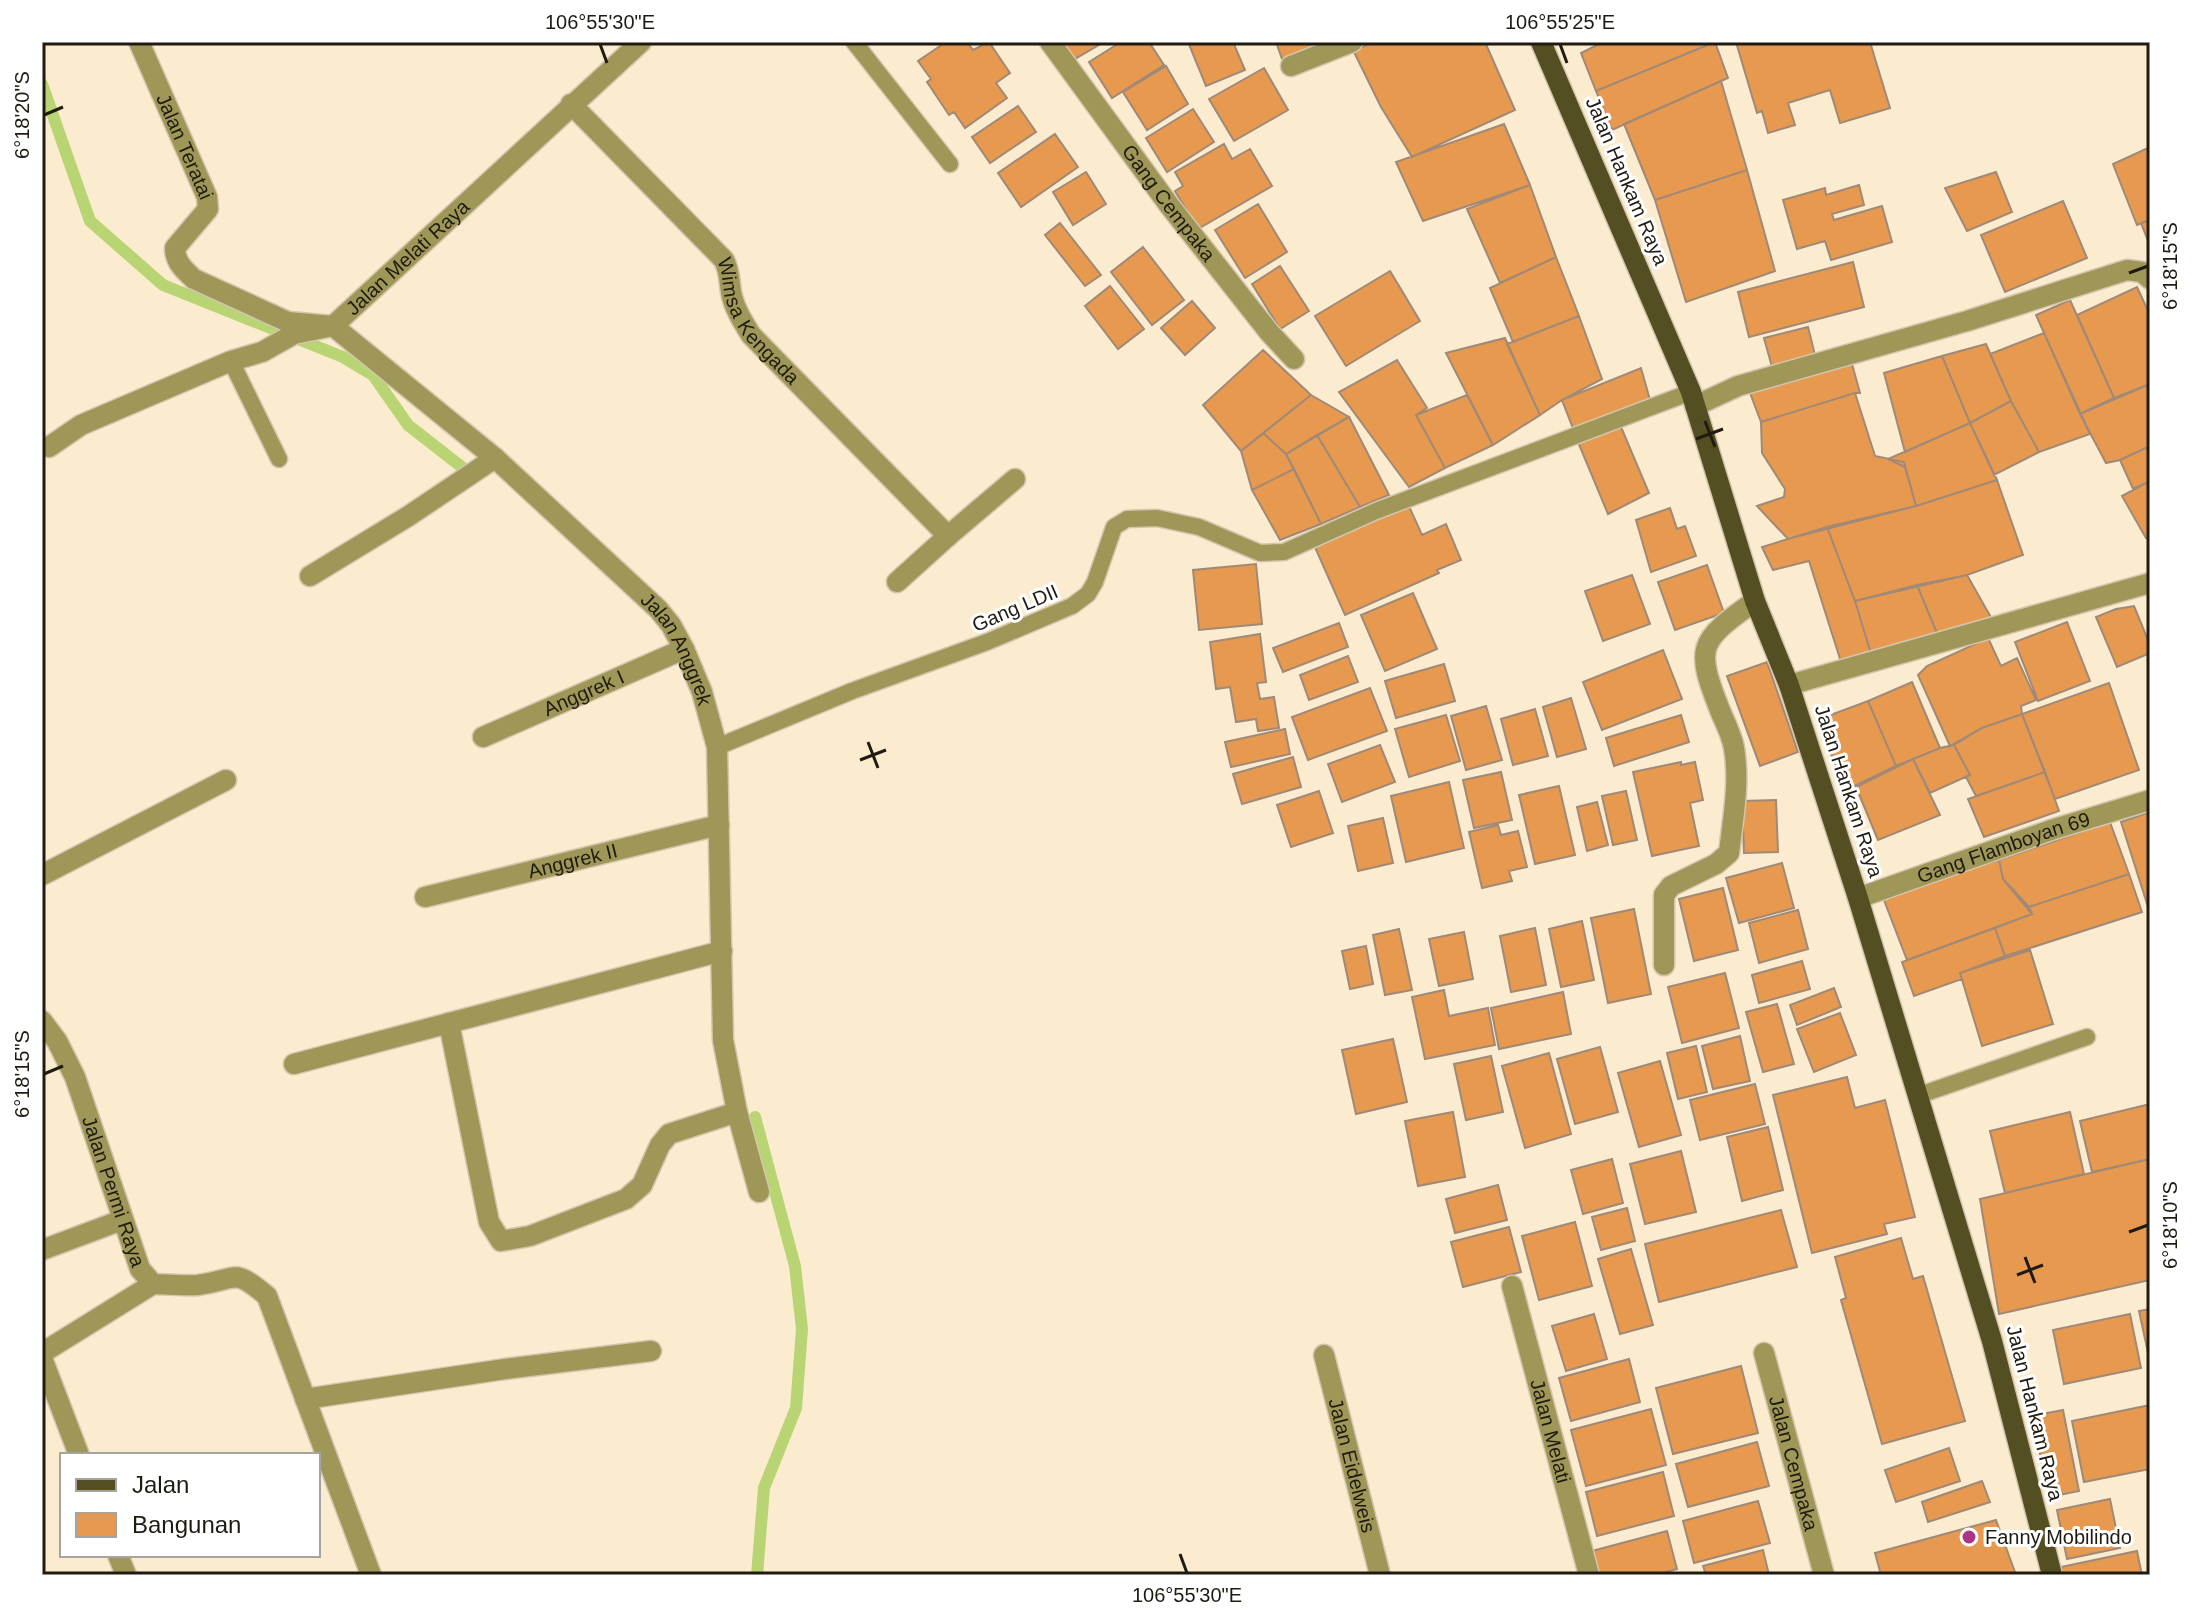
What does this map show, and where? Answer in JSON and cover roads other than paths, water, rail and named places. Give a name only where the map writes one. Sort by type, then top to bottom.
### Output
[{"type":"main road","name":"Jalan Hankam Raya","points":[[1541,42],[1693,399],[1755,601],[1789,685],[1858,898],[1992,1341],[2052,1575]]},
{"type":"street","name":"Jalan Teratai","points":[[139,42],[207,197],[208,209],[175,248],[175,256],[182,268],[194,279],[288,322],[333,326]]},
{"type":"street","name":"Jalan Melati Raya","points":[[44,448],[81,425],[231,361],[262,352],[294,334],[333,326],[641,42]]},
{"type":"street","name":"Gang Cempaka","points":[[1050,42],[1169,205],[1294,359]]},
{"type":"street","points":[[1291,66],[1352,42]]},
{"type":"street","name":"Wimsa Kengada","points":[[571,104],[724,260],[731,274],[734,301],[751,335],[948,536]]},
{"type":"street","points":[[1693,399],[1967,321],[2127,270],[2142,272],[2150,279]]},
{"type":"street","name":"Jalan Anggrek","points":[[333,326],[495,458],[658,609],[684,649],[702,692],[717,747],[723,1040],[737,1112],[759,1192]]},
{"type":"street","points":[[310,576],[407,517],[495,458]]},
{"type":"street","points":[[897,582],[1015,479]]},
{"type":"street","points":[[1789,685],[2150,583]]},
{"type":"street","points":[[1664,965],[1664,895],[1671,886],[1716,864],[1729,853],[1738,777],[1734,743],[1707,677],[1703,654],[1711,636],[1755,601]]},
{"type":"street","name":"Anggrek I","points":[[483,737],[684,649]]},
{"type":"street","points":[[42,875],[226,780]]},
{"type":"street","name":"Gang Flamboyan 69","points":[[1858,898],[2054,829],[2150,800]]},
{"type":"street","name":"Anggrek II","points":[[425,897],[719,825]]},
{"type":"street","points":[[294,1064],[722,951]]},
{"type":"street","name":"Jalan Permi Raya","points":[[42,1021],[57,1041],[75,1077],[140,1269],[153,1284],[199,1285],[230,1276],[247,1279],[267,1296],[371,1575]]},
{"type":"street","points":[[449,1023],[489,1222],[501,1241],[530,1236],[626,1199],[642,1185],[660,1145],[669,1134],[737,1112]]},
{"type":"street","points":[[42,1250],[122,1220]]},
{"type":"street","points":[[78,1453],[42,1356],[153,1284]]},
{"type":"street","name":"Jalan Melati","points":[[1512,1286],[1589,1575]]},
{"type":"street","points":[[305,1399],[651,1351]]},
{"type":"street","name":"Jalan Cempaka","points":[[1764,1353],[1824,1575]]},
{"type":"street","name":"Jalan Eidelweis","points":[[1324,1355],[1380,1575]]},
{"type":"lane","points":[[854,42],[950,164]]},
{"type":"lane","points":[[231,361],[279,459]]},
{"type":"lane","name":"Gang LDII","points":[[717,747],[1072,606],[1088,594],[1114,527],[1127,519],[1157,518],[1199,527],[1260,553],[1284,552],[1376,511],[1693,399]]},
{"type":"lane","points":[[1917,1096],[2087,1037]]},
{"type":"waterway","points":[[42,84],[90,221],[163,285],[343,357],[373,375],[408,425],[463,468]]},
{"type":"waterway","points":[[755,1117],[795,1266],[802,1329],[796,1408],[764,1488],[757,1575]]},
{"type":"place","name":"Fanny Mobilindo","points":[[1969,1537]]}]
